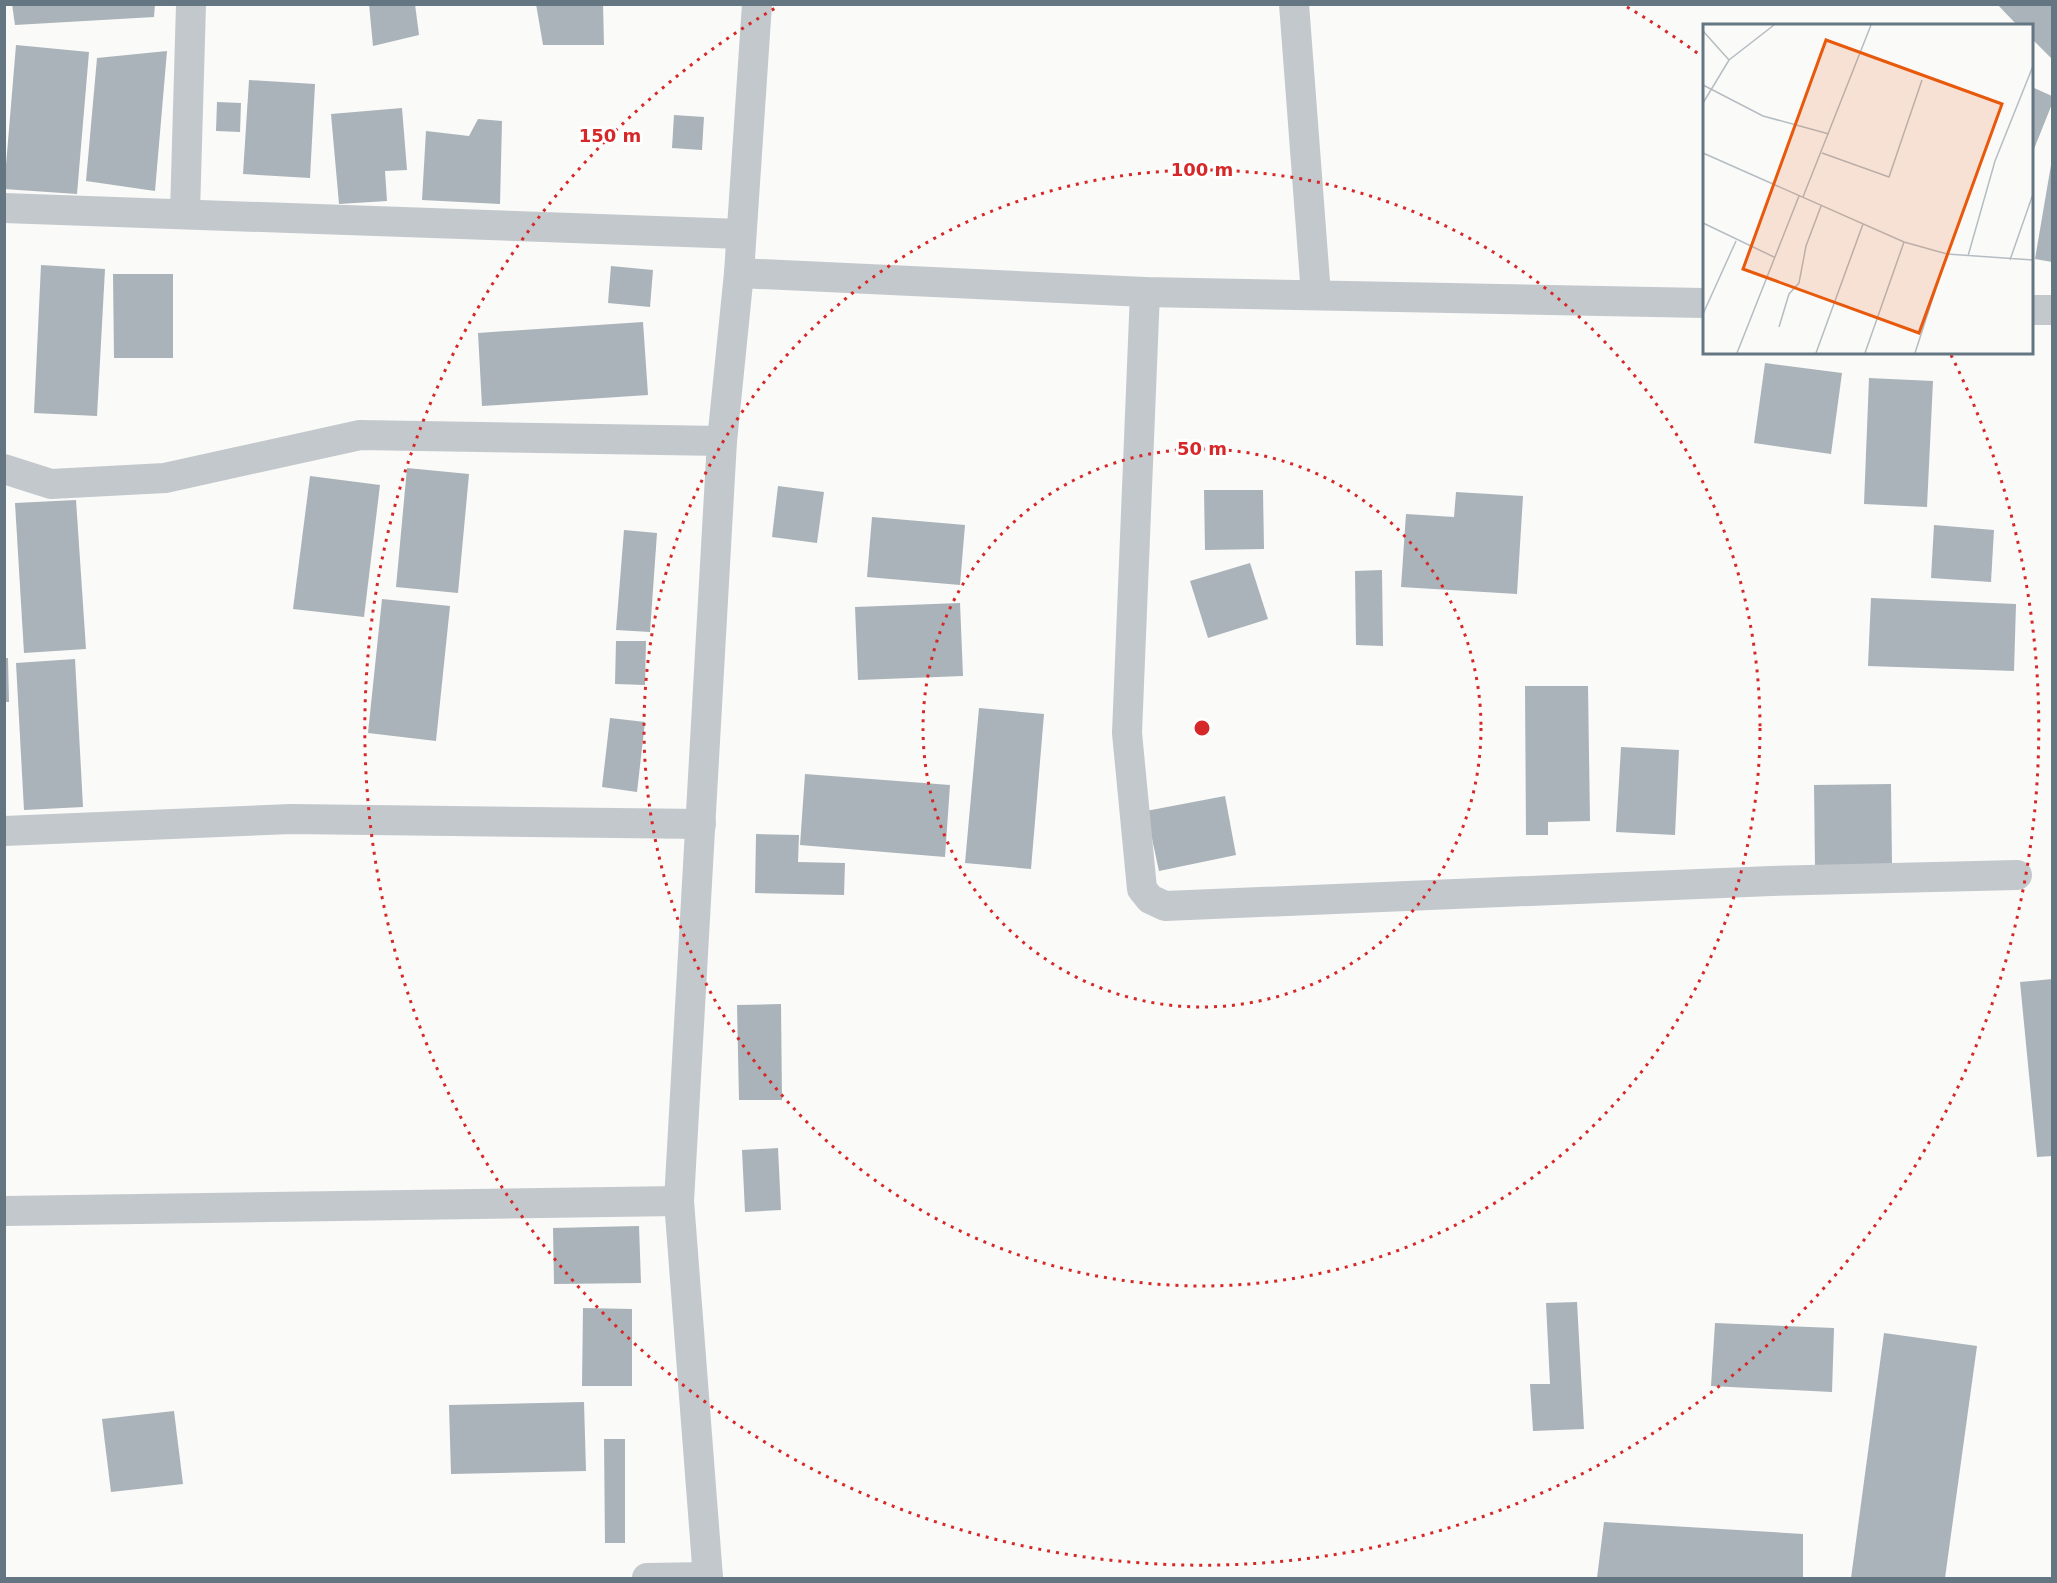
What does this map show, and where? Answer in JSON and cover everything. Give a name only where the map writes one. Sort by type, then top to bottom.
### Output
[{"type":"street","points":[[185,213],[191,4]]},
{"type":"street","points":[[647,1578],[708,1578],[679,1201],[722,441],[739,273],[757,4]]},
{"type":"street","points":[[1294,4],[1316,295]]},
{"type":"street","points":[[4,208],[741,234]]},
{"type":"street","points":[[739,273],[1145,292],[1703,303]]},
{"type":"street","points":[[1145,292],[1127,733],[1142,889],[1150,898],[1165,906],[1771,881],[2017,875]]},
{"type":"street","points":[[2033,310],[2052,310]]},
{"type":"street","points":[[4,469],[51,484],[165,478],[360,435],[722,441]]},
{"type":"street","points":[[4,831],[291,819],[701,824]]},
{"type":"street","points":[[4,1211],[679,1201]]},
{"type":"building","points":[[12,4],[155,4],[154,17],[15,25]]},
{"type":"building","points":[[369,4],[415,4],[419,35],[373,46]]},
{"type":"building","points":[[536,4],[603,4],[604,45],[543,45]]},
{"type":"building","points":[[1997,4],[2052,4],[2052,59],[2033,40],[2033,24],[2016,24]]},
{"type":"building","points":[[16,45],[89,52],[77,194],[4,189]]},
{"type":"building","points":[[167,51],[155,191],[86,181],[97,58]]},
{"type":"building","points":[[249,80],[315,84],[310,178],[243,174]]},
{"type":"building","points":[[2033,87],[2052,96],[2052,104],[2033,152]]},
{"type":"building","points":[[217,102],[241,103],[240,132],[216,131]]},
{"type":"building","points":[[402,108],[407,170],[385,171],[387,201],[339,204],[331,114]]},
{"type":"building","points":[[674,115],[704,117],[702,150],[672,148]]},
{"type":"building","points":[[478,119],[502,121],[500,204],[422,200],[426,131],[469,136]]},
{"type":"building","points":[[2052,165],[2052,262],[2035,259]]},
{"type":"building","points":[[41,265],[105,269],[97,416],[34,413]]},
{"type":"building","points":[[611,266],[653,270],[650,307],[608,303]]},
{"type":"building","points":[[113,274],[173,274],[173,358],[114,358]]},
{"type":"building","points":[[643,322],[648,395],[482,406],[478,333]]},
{"type":"building","points":[[1765,363],[1842,373],[1831,454],[1754,443]]},
{"type":"building","points":[[1869,378],[1933,381],[1927,507],[1864,504]]},
{"type":"building","points":[[407,468],[469,474],[458,593],[396,587]]},
{"type":"building","points":[[310,476],[380,485],[364,617],[293,609]]},
{"type":"building","points":[[778,486],[824,492],[817,543],[772,537]]},
{"type":"building","points":[[1204,490],[1263,490],[1264,549],[1205,550]]},
{"type":"building","points":[[1456,492],[1523,496],[1517,594],[1401,587],[1406,514],[1454,517]]},
{"type":"building","points":[[76,500],[86,649],[24,653],[15,503]]},
{"type":"building","points":[[872,517],[965,525],[960,585],[867,577]]},
{"type":"building","points":[[1934,525],[1994,530],[1991,582],[1931,578]]},
{"type":"building","points":[[624,530],[657,533],[650,632],[616,630]]},
{"type":"building","points":[[1250,563],[1268,619],[1208,638],[1190,581]]},
{"type":"building","points":[[1382,570],[1383,646],[1356,645],[1355,571]]},
{"type":"building","points":[[1871,598],[2016,604],[2014,671],[1868,666]]},
{"type":"building","points":[[382,599],[450,606],[436,741],[368,733]]},
{"type":"building","points":[[960,603],[963,676],[858,680],[855,607]]},
{"type":"building","points":[[616,641],[646,641],[645,685],[615,684]]},
{"type":"building","points":[[4,658],[8,658],[9,702],[4,702]]},
{"type":"building","points":[[75,659],[83,807],[24,810],[16,663]]},
{"type":"building","points":[[1525,686],[1588,686],[1590,821],[1548,822],[1548,835],[1526,835]]},
{"type":"building","points":[[979,708],[1044,714],[1031,869],[965,863]]},
{"type":"building","points":[[610,718],[645,722],[637,792],[602,787]]},
{"type":"building","points":[[1621,747],[1679,750],[1675,835],[1616,832]]},
{"type":"building","points":[[805,774],[950,785],[945,857],[800,845]]},
{"type":"building","points":[[1891,784],[1892,865],[1815,866],[1814,785]]},
{"type":"building","points":[[1225,796],[1236,855],[1159,871],[1146,811]]},
{"type":"building","points":[[756,834],[799,835],[798,862],[845,863],[844,895],[755,893]]},
{"type":"building","points":[[2052,979],[2052,1156],[2037,1157],[2020,982]]},
{"type":"building","points":[[781,1004],[782,1100],[739,1100],[737,1005]]},
{"type":"building","points":[[778,1148],[781,1210],[745,1212],[742,1150]]},
{"type":"building","points":[[639,1226],[641,1283],[554,1284],[553,1228]]},
{"type":"building","points":[[1577,1302],[1584,1429],[1533,1431],[1530,1384],[1550,1384],[1546,1303]]},
{"type":"building","points":[[583,1308],[632,1309],[632,1386],[582,1386]]},
{"type":"building","points":[[1715,1323],[1834,1328],[1832,1392],[1711,1386]]},
{"type":"building","points":[[1884,1333],[1977,1346],[1945,1578],[1851,1578]]},
{"type":"building","points":[[584,1402],[586,1471],[451,1474],[449,1405]]},
{"type":"building","points":[[174,1411],[183,1484],[111,1492],[102,1419]]},
{"type":"building","points":[[604,1439],[625,1439],[625,1543],[605,1543]]},
{"type":"building","points":[[1604,1522],[1803,1534],[1803,1578],[1597,1578]]}]
